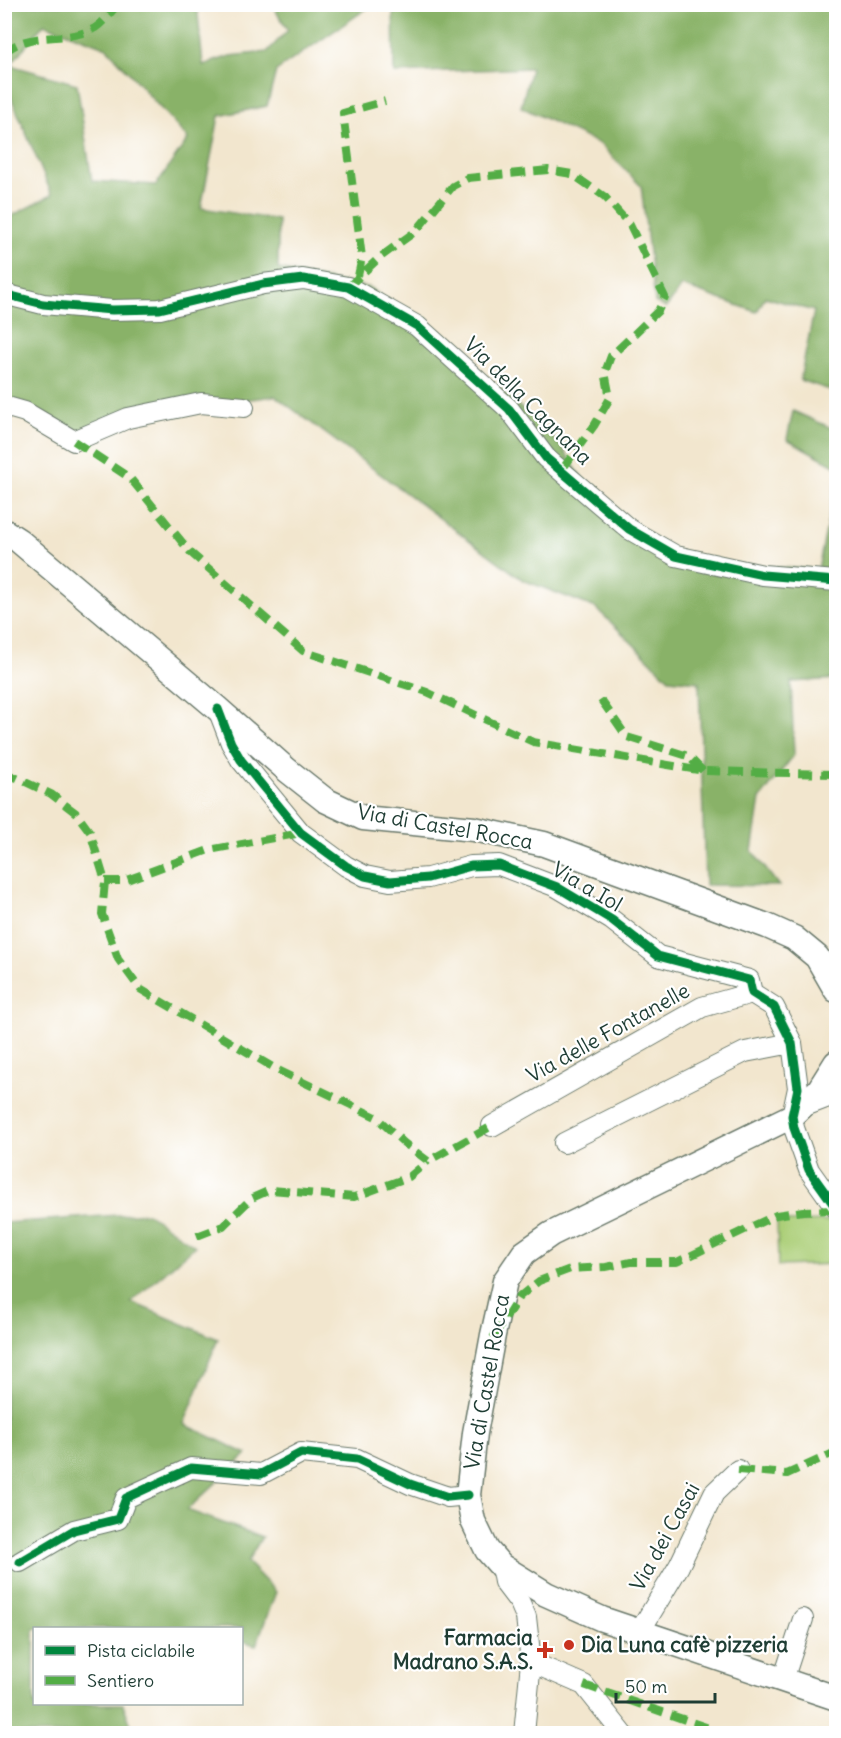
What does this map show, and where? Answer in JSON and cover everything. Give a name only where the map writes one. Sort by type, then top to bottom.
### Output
[{"type":"main road","name":"Via di Castel Rocca","points":[[4,531],[218,710],[287,771],[325,800],[363,818],[474,830],[544,844],[767,926],[794,938],[827,958],[837,990]]},
{"type":"main road","name":"Via di Castel Rocca","points":[[837,1063],[819,1090],[796,1112],[551,1234],[524,1253],[505,1281],[475,1433],[468,1494],[473,1521],[487,1550],[501,1566],[546,1594],[602,1619],[837,1698]]},
{"type":"street","name":"Via della Cagnana","points":[[4,294],[43,304],[112,310],[160,309],[263,284],[303,279],[348,287],[417,326],[509,409],[546,458],[629,529],[676,556],[763,575],[837,581]]},
{"type":"street","points":[[4,406],[25,412],[74,441],[128,418],[201,403],[244,407]]},
{"type":"street","name":"Via a Iol","points":[[218,710],[231,743],[241,760],[301,832],[346,866],[365,876],[390,881],[428,878],[471,866],[499,865],[556,887],[612,920],[658,956],[749,980],[752,993],[774,1007],[792,1043],[798,1088],[796,1112]]},
{"type":"street","name":"Via delle Fontanelle","points":[[492,1126],[702,1007],[752,993]]},
{"type":"street","points":[[564,1143],[745,1052],[792,1043]]},
{"type":"street","name":"Via di Castel Rocca","points":[[796,1112],[837,1092]]},
{"type":"street","points":[[796,1112],[808,1170],[837,1208]]},
{"type":"street","points":[[20,1562],[74,1530],[118,1519],[126,1498],[191,1468],[261,1474],[301,1453],[357,1459],[410,1484],[448,1497],[468,1494]]},
{"type":"street","name":"Via dei Casai","points":[[640,1631],[679,1566],[714,1493],[738,1470]]},
{"type":"street","points":[[501,1566],[504,1582],[520,1603],[526,1617],[531,1662],[524,1734]]},
{"type":"street","points":[[783,1680],[803,1619]]},
{"type":"street","points":[[531,1662],[584,1685],[623,1734]]},
{"type":"green space","points":[[5,5],[197,5],[203,65],[230,56],[267,52],[288,30],[272,5],[372,5],[276,71],[267,106],[219,116],[201,208],[278,220],[278,269],[371,288],[499,387],[562,447],[608,519],[683,563],[818,569],[836,482],[836,679],[791,682],[794,755],[760,799],[752,851],[779,886],[705,885],[699,682],[669,679],[596,608],[523,580],[275,396],[146,412],[69,441],[5,407],[4,223],[13,215],[52,195],[5,83]],"holes":[[[44,24],[107,48],[188,139],[156,185],[92,181],[77,84],[10,65]]]},
{"type":"green space","points":[[393,5],[836,5],[836,392],[800,380],[814,311],[765,297],[757,312],[682,286],[666,308],[655,302],[641,186],[600,144],[521,107],[531,68],[394,73]]},
{"type":"green space","points":[[793,411],[836,430],[836,466],[787,439]]},
{"type":"green space","points":[[147,1213],[195,1246],[131,1302],[218,1339],[184,1424],[247,1454],[187,1510],[262,1537],[247,1562],[276,1592],[256,1645],[243,1641],[243,1627],[33,1627],[33,1705],[123,1705],[134,1733],[5,1734],[5,1223]]},
{"type":"green space","points":[[836,1221],[836,1264],[778,1266],[777,1222]]},
{"type":"marked path","points":[[4,53],[25,41],[84,33],[95,28],[118,4]]},
{"type":"marked path","points":[[358,276],[362,257],[343,113],[385,101]]},
{"type":"marked path","points":[[348,287],[379,258],[416,231],[453,186],[468,178],[548,170],[572,174],[605,197],[630,225],[665,297],[658,311],[611,356],[605,372],[610,398],[594,426],[561,471]]},
{"type":"marked path","points":[[74,441],[130,478],[191,553],[303,651],[427,692],[533,742],[703,771],[836,774]]},
{"type":"marked path","points":[[601,700],[627,737],[688,756],[703,771]]},
{"type":"marked path","points":[[4,772],[51,794],[76,813],[90,832],[105,881],[102,914],[118,959],[140,989],[276,1069],[376,1117],[428,1161],[492,1126]]},
{"type":"marked path","points":[[105,881],[124,881],[209,850],[301,833]]},
{"type":"marked path","points":[[197,1236],[223,1226],[252,1198],[270,1190],[354,1197],[409,1177],[428,1161]]},
{"type":"marked path","points":[[493,1338],[519,1297],[539,1281],[570,1269],[606,1267],[631,1262],[677,1262],[776,1215],[836,1210]]},
{"type":"marked path","points":[[738,1470],[787,1474],[836,1452]]},
{"type":"marked path","points":[[584,1685],[726,1734]]},
{"type":"cycle path","points":[[4,294],[43,304],[112,310],[160,309],[263,284],[303,279],[348,287],[417,326],[509,409],[546,458],[629,529],[676,556],[763,575],[836,581]]},
{"type":"cycle path","points":[[218,709],[231,743],[241,760],[301,833],[346,866],[365,876],[390,881],[428,878],[471,866],[499,865],[557,887],[612,920],[658,956],[749,980],[752,993],[774,1007],[792,1043],[798,1088],[792,1116],[794,1128],[809,1170],[836,1208]]},
{"type":"cycle path","points":[[20,1562],[74,1530],[118,1519],[126,1498],[191,1468],[261,1474],[301,1453],[357,1459],[410,1484],[448,1497],[468,1495]]},
{"type":"place","name":"Dia Luna cafè pizzeria","points":[[569,1645]]},
{"type":"place","name":"Farmacia Madrano S.A.S.","points":[[545,1650]]}]
